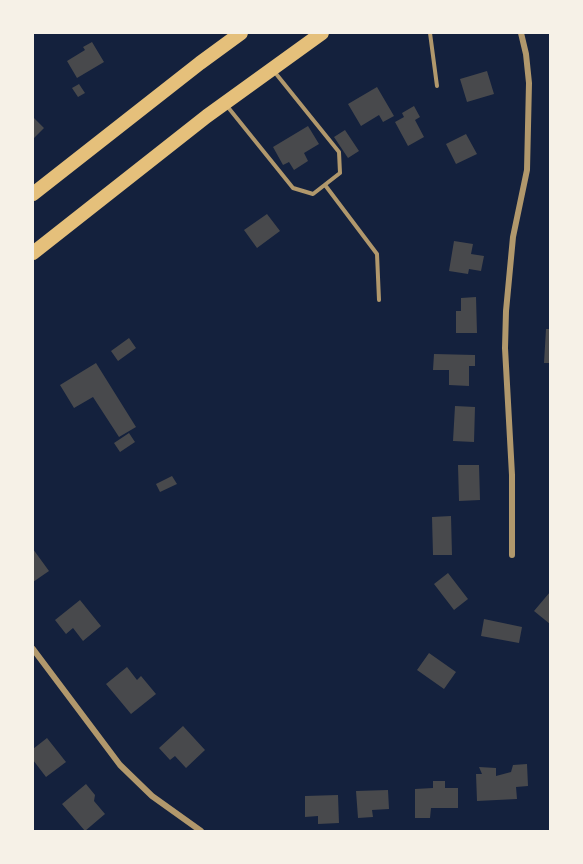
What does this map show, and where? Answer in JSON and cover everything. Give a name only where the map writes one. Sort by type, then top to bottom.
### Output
[{"type":"highway","points":[[35,190],[242,33]]},
{"type":"highway","points":[[33,253],[224,103],[322,33]]},
{"type":"street","points":[[512,555],[512,475],[505,348],[513,237],[528,170],[529,83],[521,33]]},
{"type":"street","points":[[33,649],[120,765],[152,796],[201,831]]},
{"type":"lane","points":[[430,33],[437,86]]},
{"type":"lane","points":[[224,103],[294,188],[313,194],[340,173],[339,152],[271,69]]},
{"type":"lane","points":[[325,184],[377,254],[379,300]]},
{"type":"building","points":[[92,42],[104,62],[77,78],[67,61],[85,50],[83,47]]},
{"type":"building","points":[[487,71],[494,94],[467,102],[460,79]]},
{"type":"building","points":[[79,84],[85,93],[78,97],[72,88]]},
{"type":"building","points":[[377,87],[394,116],[383,122],[379,115],[361,126],[348,104]]},
{"type":"building","points":[[414,106],[420,117],[415,120],[424,137],[408,146],[395,122],[404,117],[402,113]]},
{"type":"building","points":[[33,117],[44,128],[33,139]]},
{"type":"building","points":[[308,126],[319,144],[304,153],[308,161],[294,170],[289,162],[283,165],[273,147]]},
{"type":"building","points":[[345,130],[359,151],[348,158],[334,137]]},
{"type":"building","points":[[466,134],[477,154],[456,164],[446,144]]},
{"type":"building","points":[[267,214],[280,231],[257,248],[244,230]]},
{"type":"building","points":[[454,241],[473,244],[471,254],[484,256],[481,271],[469,269],[468,274],[449,271]]},
{"type":"building","points":[[476,297],[477,333],[456,333],[456,311],[461,311],[461,298]]},
{"type":"building","points":[[546,329],[550,329],[550,363],[544,363]]},
{"type":"building","points":[[129,338],[136,348],[118,361],[111,351]]},
{"type":"building","points":[[434,354],[475,355],[475,366],[469,366],[469,386],[449,385],[449,370],[433,370]]},
{"type":"building","points":[[96,363],[136,427],[119,437],[93,397],[74,408],[60,385]]},
{"type":"building","points":[[455,406],[475,407],[474,442],[453,441]]},
{"type":"building","points":[[129,433],[135,442],[120,452],[114,443]]},
{"type":"building","points":[[458,465],[479,465],[480,500],[459,501]]},
{"type":"building","points":[[172,476],[177,484],[160,492],[156,484]]},
{"type":"building","points":[[451,516],[452,555],[433,555],[432,517]]},
{"type":"building","points":[[33,549],[49,571],[33,582]]},
{"type":"building","points":[[448,573],[468,599],[454,610],[434,584]]},
{"type":"building","points":[[550,592],[550,624],[534,611]]},
{"type":"building","points":[[80,600],[101,626],[83,641],[73,628],[66,634],[55,620]]},
{"type":"building","points":[[484,619],[522,627],[519,643],[481,636]]},
{"type":"building","points":[[429,653],[456,672],[444,689],[417,670]]},
{"type":"building","points":[[127,667],[137,680],[141,676],[156,694],[131,714],[106,684]]},
{"type":"building","points":[[183,726],[205,750],[186,768],[175,756],[170,760],[159,748]]},
{"type":"building","points":[[47,738],[66,762],[46,777],[33,760],[33,749]]},
{"type":"building","points":[[527,764],[528,786],[516,787],[517,799],[477,801],[476,774],[482,774],[479,767],[496,768],[496,776],[511,772],[513,765]]},
{"type":"building","points":[[433,781],[445,781],[445,788],[458,788],[458,808],[431,808],[430,818],[415,818],[415,789],[433,788]]},
{"type":"building","points":[[86,784],[95,795],[94,801],[105,814],[85,831],[62,804]]},
{"type":"building","points":[[388,790],[389,809],[372,810],[373,817],[358,818],[356,791]]},
{"type":"building","points":[[338,795],[339,823],[318,824],[318,816],[305,817],[305,796]]}]
